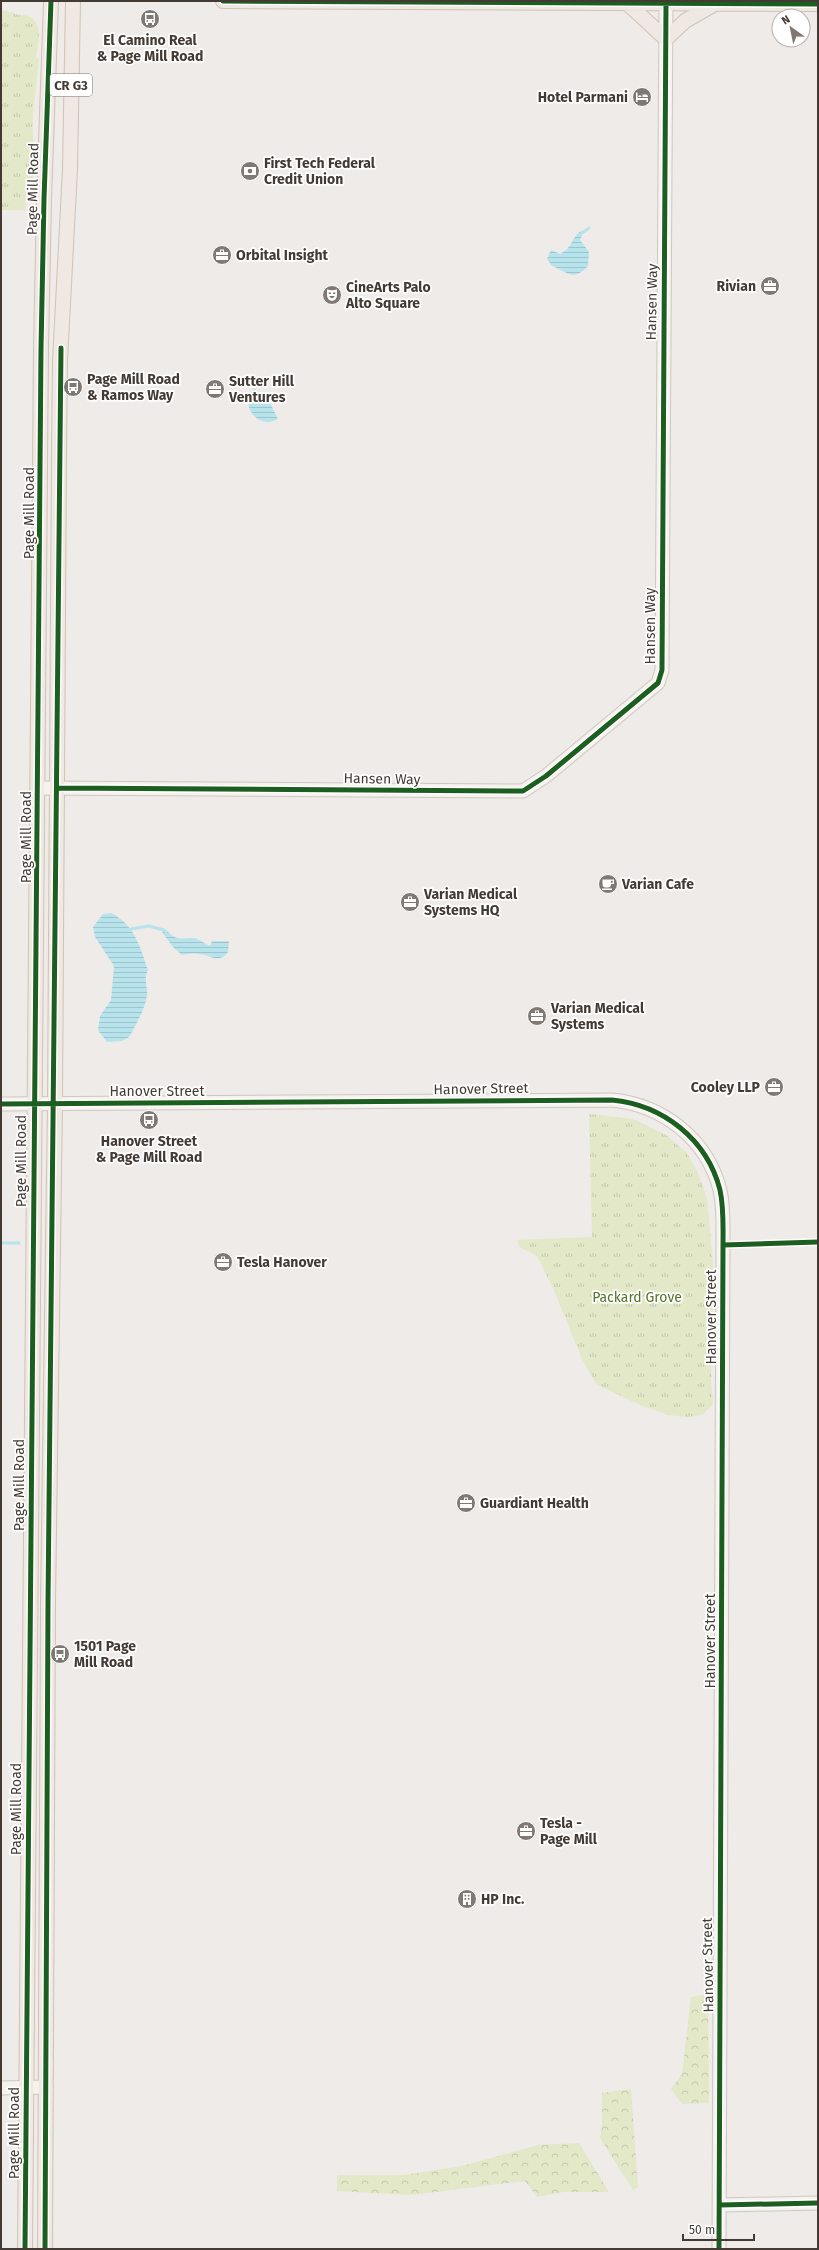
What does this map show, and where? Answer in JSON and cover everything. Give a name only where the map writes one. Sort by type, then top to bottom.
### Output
[{"type":"main road","name":"Page Mill Road","points":[[25,2249],[34,1104],[44,199],[51,1]]},
{"type":"main road","name":"CR G3","points":[[45,2249],[60,361],[70,169],[73,1]]},
{"type":"main road","points":[[223,1],[818,4]]},
{"type":"main road","points":[[628,4],[666,39],[685,21],[715,4]]},
{"type":"main road","points":[[30,1598],[49,1619]]},
{"type":"street","name":"Hansen Way","points":[[38,788],[523,792],[546,776],[658,683],[661,675],[662,664],[666,3]]},
{"type":"street","name":"Hanover Street","points":[[1,1104],[612,1100],[637,1104],[662,1114],[688,1133],[708,1161],[720,1190],[723,1245],[723,1611],[719,1872],[721,2147],[719,2249]]},
{"type":"street","points":[[1,2088],[46,2087]]},
{"type":"street","points":[[720,2205],[818,2203]]},
{"type":"green space","points":[[1,10],[17,15],[25,15],[33,19],[38,28],[39,34],[36,58],[39,59],[33,113],[33,188],[26,193],[25,210],[1,210]]},
{"type":"green space","name":"Packard Grove","points":[[589,1114],[633,1119],[666,1135],[687,1153],[698,1173],[707,1198],[713,1265],[711,1380],[713,1404],[702,1415],[687,1417],[669,1415],[640,1405],[596,1384],[582,1359],[553,1288],[537,1256],[520,1247],[517,1240],[592,1237]]},
{"type":"green space","points":[[708,1994],[709,2103],[682,2104],[671,2089],[682,2074],[691,1997]]},
{"type":"green space","points":[[631,2089],[638,2187],[633,2190],[600,2138],[602,2125],[602,2093]]},
{"type":"green space","points":[[579,2143],[609,2192],[563,2192],[537,2197],[525,2181],[411,2195],[337,2191],[337,2175],[404,2175],[462,2166],[538,2145]]},
{"type":"water","points":[[581,231],[583,233],[580,240],[589,252],[588,266],[578,274],[574,275],[552,266],[547,259],[551,250],[560,254],[564,252],[577,234]]},
{"type":"water","points":[[254,388],[269,401],[278,419],[266,422],[261,421],[253,414],[248,404],[248,398]]},
{"type":"water","points":[[111,913],[126,924],[136,937],[148,970],[146,977],[146,1000],[140,1017],[132,1032],[129,1037],[122,1041],[107,1042],[98,1030],[100,1016],[111,1000],[114,966],[95,937],[93,927],[103,914]]},
{"type":"water","points":[[165,929],[176,938],[195,938],[210,946],[212,941],[229,941],[228,952],[221,958],[214,958],[203,954],[182,955],[173,947],[162,932]]},
{"type":"waterway","points":[[582,233],[589,228]]},
{"type":"waterway","points":[[131,929],[149,926],[164,930],[166,932]]},
{"type":"waterway","points":[[1,1243],[19,1243]]},
{"type":"cycle path","points":[[25,2249],[41,349],[44,199],[51,1]]},
{"type":"cycle path","points":[[223,1],[818,4]]},
{"type":"cycle path","points":[[57,788],[523,791],[546,776],[658,683],[662,670],[666,4]]},
{"type":"cycle path","points":[[45,2249],[48,1602],[61,348]]},
{"type":"cycle path","points":[[1,1104],[612,1100],[631,1103],[649,1109],[665,1117],[694,1140],[705,1155],[714,1172],[720,1190],[723,1224],[719,2249]]},
{"type":"cycle path","points":[[723,1245],[818,1242]]},
{"type":"cycle path","points":[[720,2205],[818,2203]]},
{"type":"place","name":"El Camino Real & Page Mill Road","points":[[150,19]]},
{"type":"place","name":"Hotel Parmani","points":[[642,97]]},
{"type":"place","name":"First Tech Federal Credit Union","points":[[250,171]]},
{"type":"place","name":"Orbital Insight","points":[[222,255]]},
{"type":"place","name":"Rivian","points":[[770,286]]},
{"type":"place","name":"CineArts Palo Alto Square","points":[[332,295]]},
{"type":"place","name":"Page Mill Road & Ramos Way","points":[[73,387]]},
{"type":"place","name":"Sutter Hill Ventures","points":[[215,389]]},
{"type":"place","name":"Varian Cafe","points":[[608,884]]},
{"type":"place","name":"Varian Medical Systems HQ","points":[[410,902]]},
{"type":"place","name":"Varian Medical Systems","points":[[537,1016]]},
{"type":"place","name":"Cooley LLP","points":[[774,1087]]},
{"type":"place","name":"Hanover Street & Page Mill Road","points":[[149,1120]]},
{"type":"place","name":"Tesla Hanover","points":[[223,1262]]},
{"type":"place","name":"Guardiant Health","points":[[466,1503]]},
{"type":"place","name":"1501 Page Mill Road","points":[[60,1654]]},
{"type":"place","name":"Tesla - Page Mill","points":[[526,1831]]},
{"type":"place","name":"HP Inc.","points":[[467,1899]]}]
